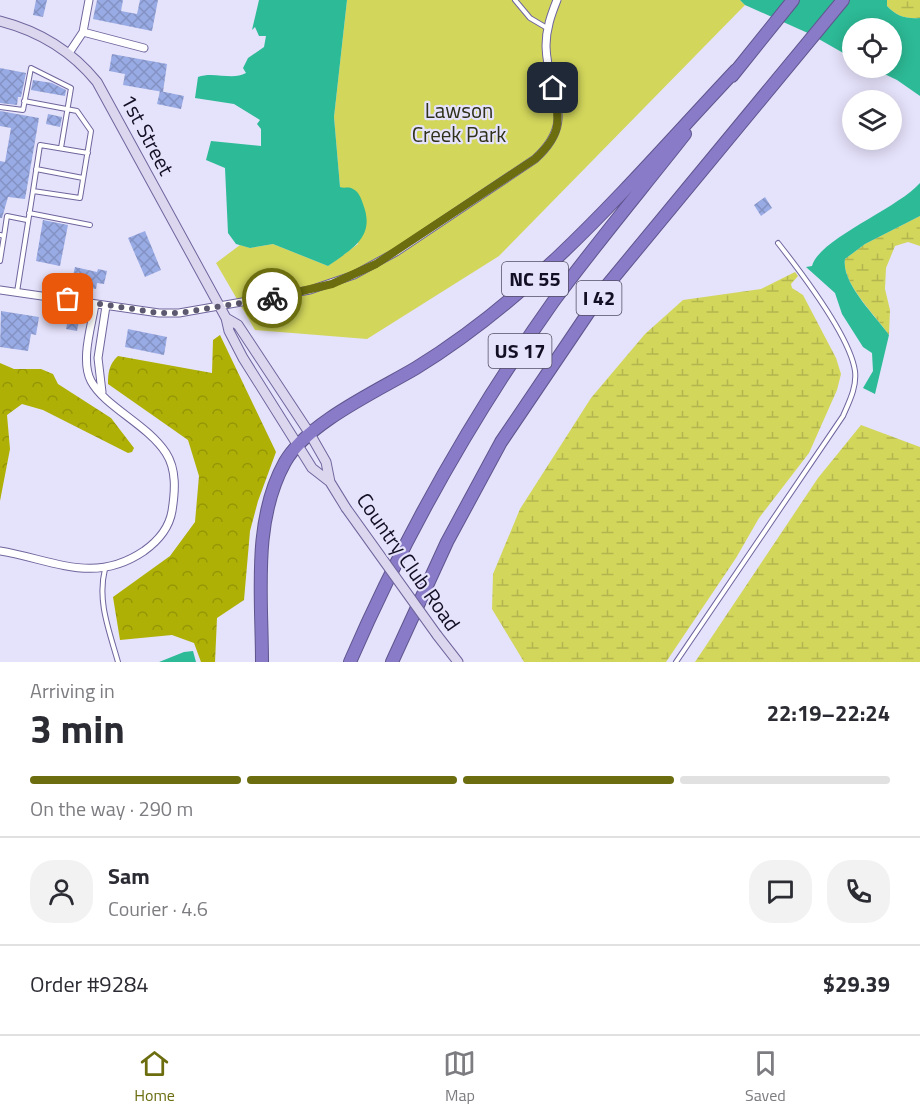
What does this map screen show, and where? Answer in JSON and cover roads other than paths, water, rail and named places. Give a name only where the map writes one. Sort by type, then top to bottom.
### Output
[{"type":"highway","name":"US 17","points":[[350,662],[401,552],[493,392],[598,242],[793,0]]},
{"type":"highway","name":"I 42","points":[[394,662],[447,542],[501,442],[605,288],[723,144],[783,76],[843,0]]},
{"type":"highway","name":"NC 55","points":[[297,444],[467,335],[512,300],[575,241],[736,70]]},
{"type":"highway","points":[[262,662],[262,545],[266,513],[274,485],[297,444]]},
{"type":"main road","name":"1st Street","points":[[0,21],[31,32],[69,53],[87,70],[104,93],[220,308]]},
{"type":"main road","name":"Country Club Road","points":[[220,308],[243,358],[312,468],[330,482]]},
{"type":"main road","name":"Country Club Road","points":[[226,318],[238,325],[310,434],[326,462],[330,482],[346,508],[458,662]]},
{"type":"street","points":[[69,53],[83,32],[89,0]]},
{"type":"street","points":[[0,290],[159,313],[220,308],[310,290],[354,275],[396,252],[535,159],[551,144],[559,127],[546,44],[548,28],[557,0]]},
{"type":"street","points":[[83,32],[144,48]]},
{"type":"street","points":[[0,551],[82,569],[105,569],[137,556],[157,542],[170,521],[174,496],[174,474],[168,456],[156,438],[103,394],[91,380],[87,366],[95,304]]},
{"type":"street","points":[[103,394],[98,358],[106,306]]},
{"type":"lane","points":[[515,0],[530,18],[548,28]]},
{"type":"lane","points":[[0,106],[23,110],[31,68],[71,88],[61,148]]},
{"type":"lane","points":[[24,101],[77,111],[92,131],[80,198],[33,191]]},
{"type":"lane","points":[[17,292],[40,145],[88,153]]},
{"type":"lane","points":[[36,169],[83,178]]},
{"type":"lane","points":[[28,213],[90,225]]},
{"type":"lane","points":[[0,261],[2,236],[7,216],[27,220]]},
{"type":"lane","points":[[675,662],[843,416],[853,394],[855,371],[849,352],[798,268],[778,243]]},
{"type":"lane","points":[[105,569],[101,600],[118,662]]},
{"type":"park label","name":"Lawson Creek Park","points":[[459,123]]}]
